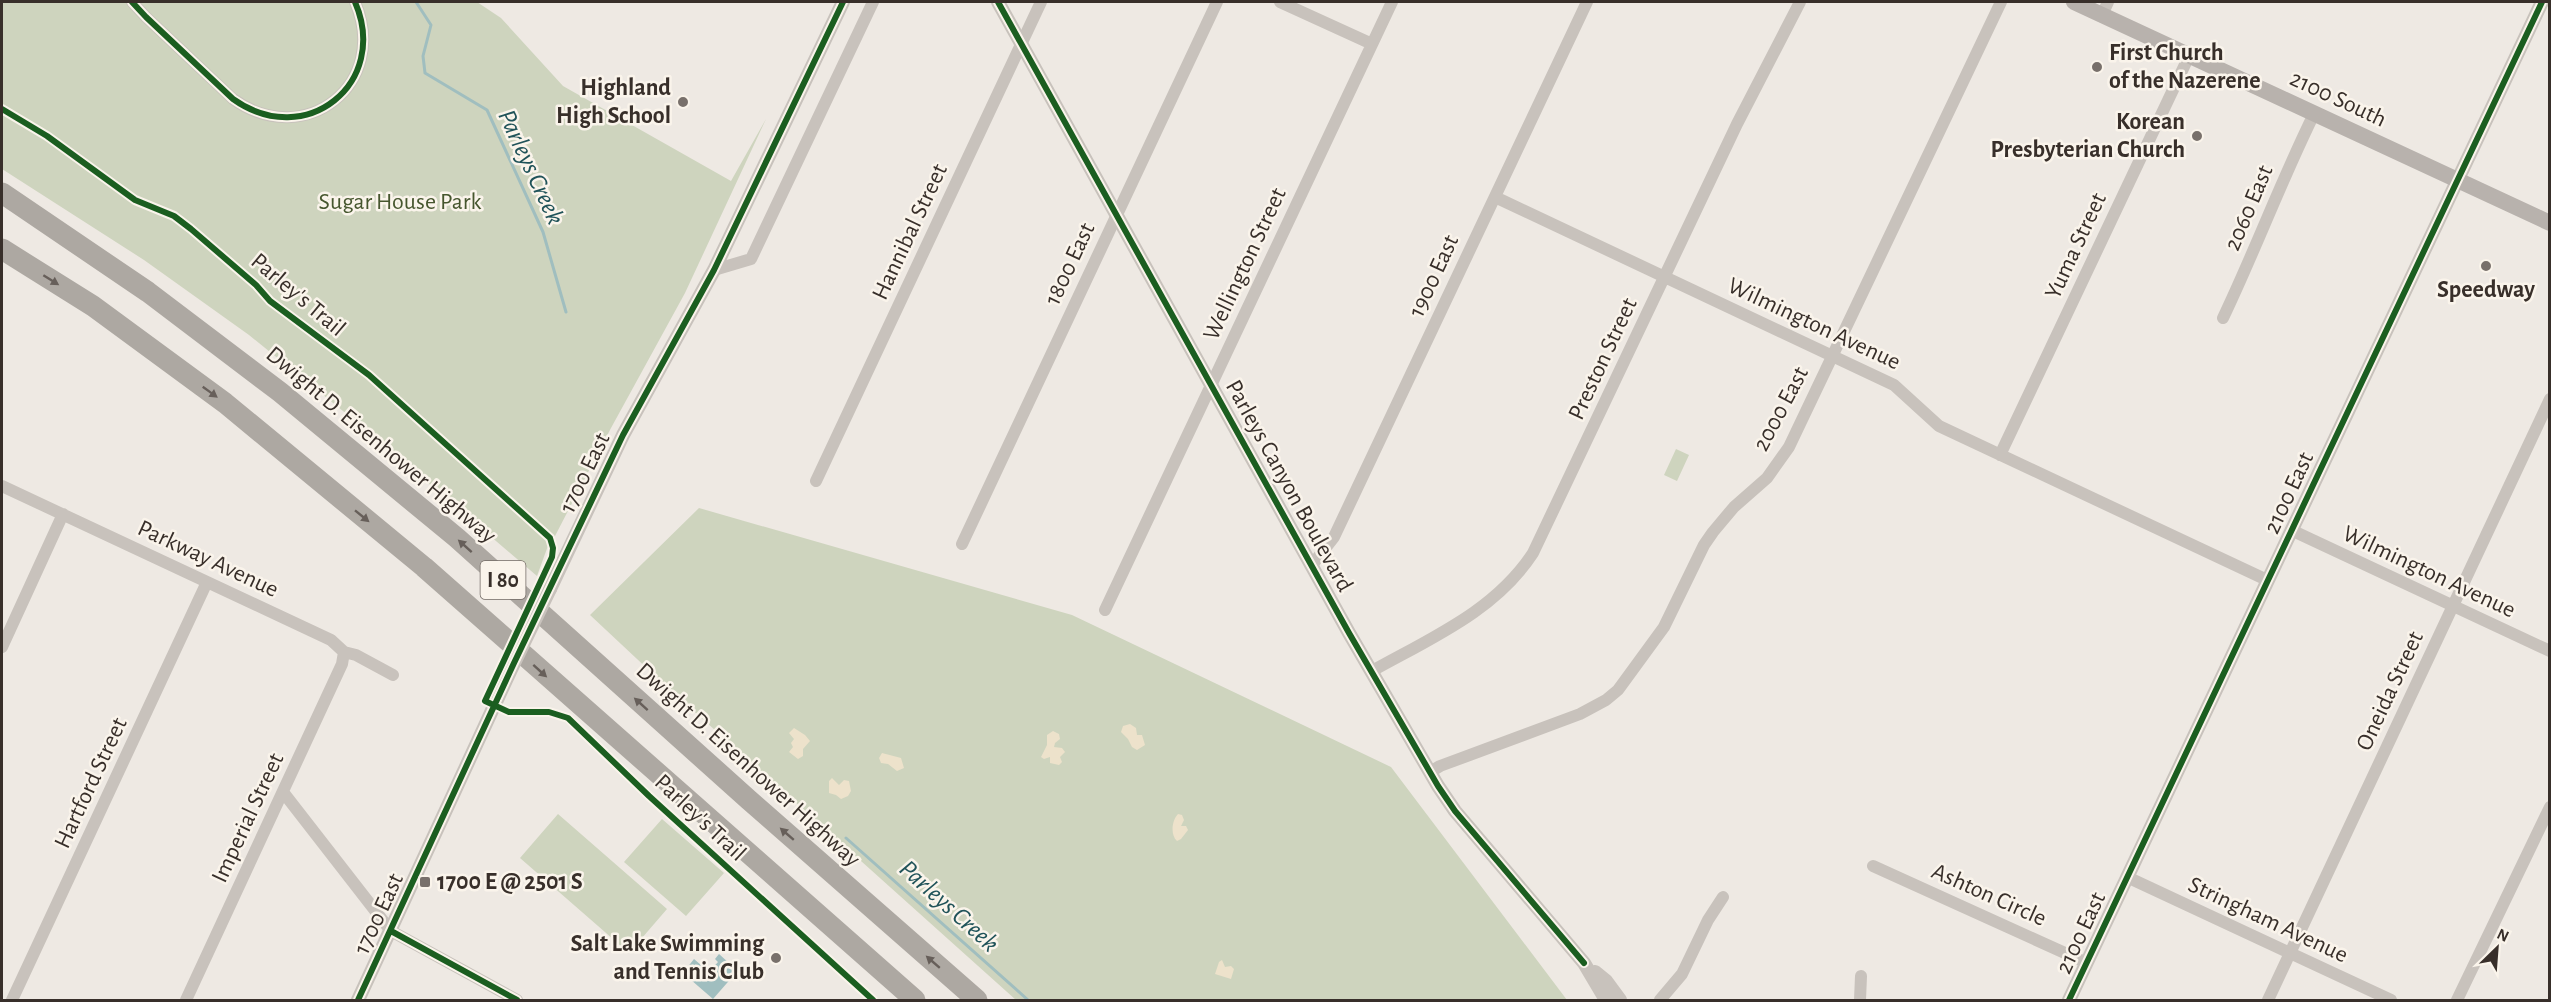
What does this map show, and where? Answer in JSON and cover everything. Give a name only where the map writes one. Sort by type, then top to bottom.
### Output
[{"type":"highway","name":"Dwight D. Eisenhower Highway","points":[[2,193],[148,292],[280,392],[456,538],[748,800],[977,1000]]},
{"type":"highway","name":"I 80","points":[[2,249],[93,306],[234,411],[424,567],[610,734],[915,1000]]},
{"type":"main road","name":"2100 South","points":[[2074,2],[2105,8],[2189,56],[2550,223]]},
{"type":"street","points":[[132,2],[233,99],[262,115],[292,119],[316,112],[336,98],[353,81],[362,56],[362,26],[355,2]]},
{"type":"street","name":"1700 East","points":[[358,1000],[514,663],[623,435],[714,270],[843,2]]},
{"type":"street","points":[[714,270],[751,260],[873,2]]},
{"type":"street","name":"Parleys Canyon Boulevard","points":[[998,2],[1430,772],[1455,811],[1584,963],[1606,1000]]},
{"type":"street","name":"Hannibal Street","points":[[816,481],[1041,2]]},
{"type":"street","name":"1800 East","points":[[962,544],[1217,2]]},
{"type":"street","points":[[1280,2],[1372,44]]},
{"type":"street","name":"Wellington Street","points":[[1106,610],[1392,2]]},
{"type":"street","name":"1900 East","points":[[1312,565],[1334,537],[1587,2]]},
{"type":"street","name":"Preston Street","points":[[1372,671],[1477,611],[1506,587],[1527,563],[1543,534],[1737,124],[1800,2]]},
{"type":"street","name":"2000 East","points":[[1430,772],[1440,766],[1580,714],[1606,700],[1618,690],[1664,627],[1704,545],[1713,532],[1734,507],[1767,478],[1789,447],[2001,2]]},
{"type":"street","name":"2100 East","points":[[2069,1000],[2542,2]]},
{"type":"street","name":"Yuma Street","points":[[2000,455],[2189,56]]},
{"type":"street","name":"2060 East","points":[[2223,318],[2254,253],[2279,188],[2314,114]]},
{"type":"street","name":"Wilmington Avenue","points":[[1495,197],[1898,388],[1925,416],[1939,426],[2268,580]]},
{"type":"street","name":"Oneida Street","points":[[2268,1000],[2550,399]]},
{"type":"street","name":"Parkway Avenue","points":[[2,486],[331,640],[344,652],[357,655],[393,675]]},
{"type":"street","points":[[2,647],[63,514]]},
{"type":"street","name":"Wilmington Avenue","points":[[2291,530],[2550,651]]},
{"type":"street","name":"Hartford Street","points":[[12,1000],[207,582]]},
{"type":"street","name":"Imperial Street","points":[[186,1000],[342,664],[344,652]]},
{"type":"street","points":[[283,792],[391,931],[518,1000]]},
{"type":"street","points":[[2457,1000],[2550,807]]},
{"type":"street","name":"Ashton Circle","points":[[1874,866],[2087,963]]},
{"type":"street","name":"Stringham Avenue","points":[[2127,877],[2391,1000]]},
{"type":"street","points":[[1660,1000],[1682,974],[1708,920],[1723,897]]},
{"type":"street","name":"Parleys Canyon Boulevard","points":[[1584,963],[1606,981],[1620,1000]]},
{"type":"street","points":[[1860,1000],[1861,976]]},
{"type":"green space","name":"Sugar House Park","points":[[2,2],[477,2],[501,18],[563,86],[731,181],[766,119],[685,293],[555,536],[549,543],[537,576],[359,424],[249,335],[144,260],[2,169]]},
{"type":"green space","points":[[1676,449],[1689,455],[1677,481],[1664,475]]},
{"type":"green space","points":[[699,508],[1072,615],[1391,767],[1567,1000],[1016,1000],[668,688],[590,615]]},
{"type":"green space","points":[[558,814],[667,909],[629,953],[520,858]]},
{"type":"green space","points":[[662,819],[724,873],[686,916],[624,862]]},
{"type":"sand","points":[[1130,724],[1136,728],[1137,735],[1142,735],[1145,745],[1137,750],[1121,732],[1123,726]]},
{"type":"sand","points":[[794,728],[810,741],[803,749],[803,756],[798,759],[789,752],[793,747],[791,743],[794,739],[789,733]]},
{"type":"sand","points":[[1053,731],[1059,734],[1060,739],[1054,747],[1062,748],[1065,752],[1060,757],[1062,762],[1059,765],[1050,763],[1050,757],[1044,759],[1041,757],[1047,745],[1047,735]]},
{"type":"sand","points":[[882,753],[901,758],[904,768],[897,771],[888,764],[881,763],[879,758]]},
{"type":"sand","points":[[832,778],[839,785],[844,780],[849,781],[851,791],[848,796],[841,799],[829,793],[829,781]]},
{"type":"sand","points":[[1178,814],[1182,815],[1184,820],[1181,826],[1186,826],[1188,830],[1177,841],[1173,835],[1173,828]]},
{"type":"sand","points":[[1222,960],[1225,967],[1231,966],[1234,969],[1231,979],[1215,974]]},
{"type":"water","points":[[719,954],[741,974],[738,977],[734,975],[713,999],[683,973],[694,959],[709,972],[718,962],[715,959]]},
{"type":"waterway","name":"Parleys Creek","points":[[416,2],[431,25],[423,56],[425,73],[487,110],[543,232],[566,312]]},
{"type":"waterway","name":"Parleys Creek","points":[[846,838],[1028,1000]]},
{"type":"cycle path","points":[[132,2],[233,99],[261,113],[288,117],[313,113],[335,100],[351,82],[361,59],[363,32],[355,2]]},
{"type":"cycle path","points":[[358,1000],[514,663],[623,435],[714,270],[843,2]]},
{"type":"cycle path","points":[[998,2],[1349,633],[1438,786],[1455,811],[1584,963]]},
{"type":"cycle path","points":[[2069,1000],[2542,2]]},
{"type":"cycle path","name":"Parley's Trail","points":[[2,109],[47,136],[135,200],[174,216],[191,229],[256,285],[270,301],[369,375],[550,538],[553,548],[552,557],[485,701],[509,712],[549,712],[568,718],[649,796],[873,1000]]},
{"type":"cycle path","points":[[391,931],[517,1000]]},
{"type":"place","name":"First Church of the Nazerene","points":[[2097,67]]},
{"type":"place","name":"Highland High School","points":[[683,102]]},
{"type":"place","name":"Korean Presbyterian Church","points":[[2197,136]]},
{"type":"place","name":"Speedway","points":[[2486,266]]},
{"type":"place","name":"1700 E @ 2501 S","points":[[425,882]]},
{"type":"place","name":"Salt Lake Swimming and Tennis Club","points":[[776,958]]}]
